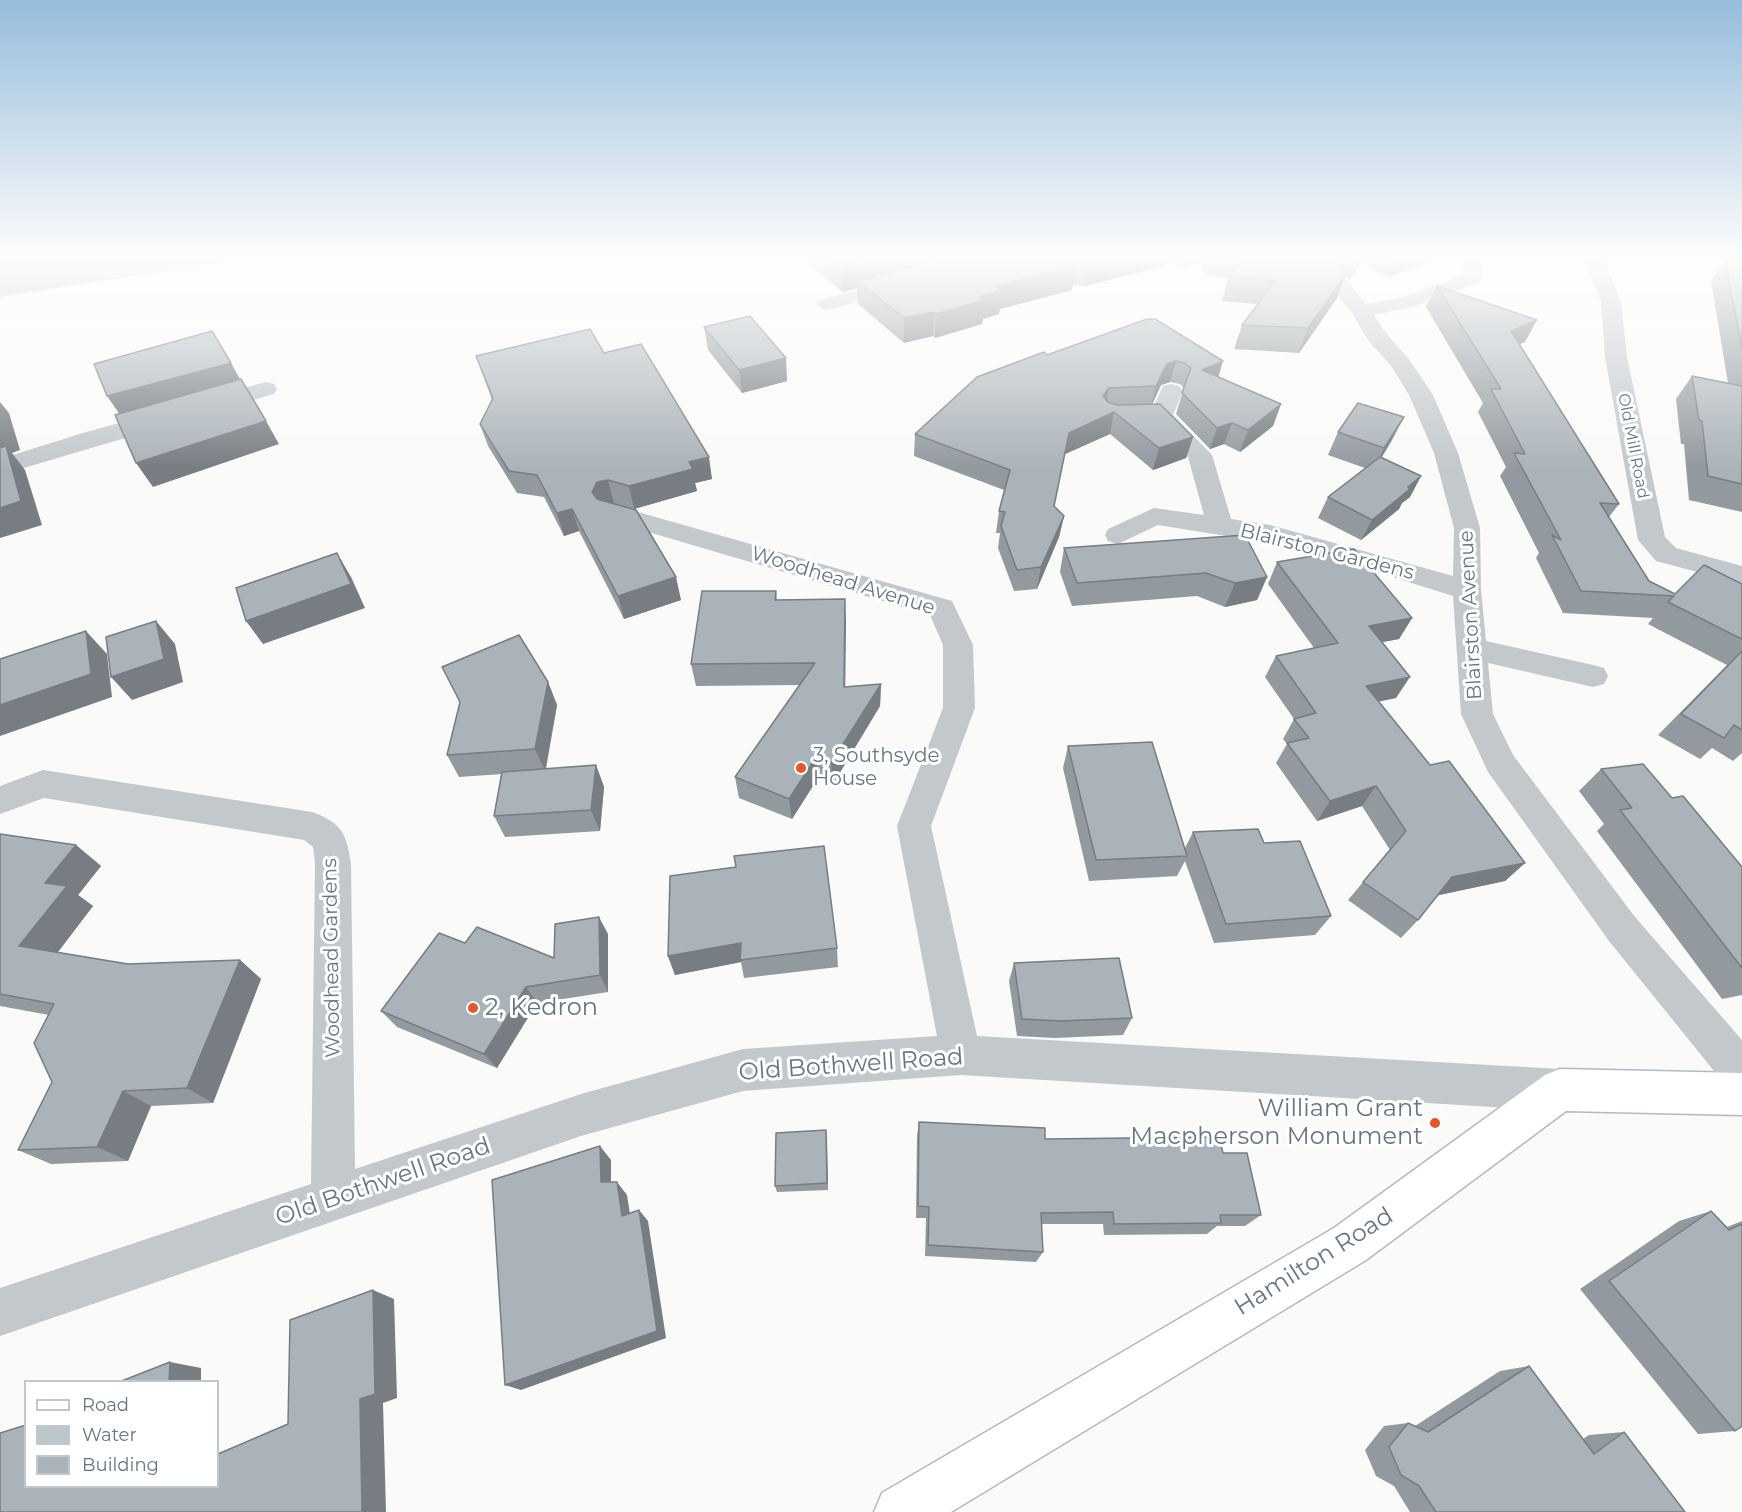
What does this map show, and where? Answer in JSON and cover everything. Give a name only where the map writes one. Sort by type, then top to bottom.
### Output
[{"type":"main road","points":[[1560,1090],[1742,1094]]},
{"type":"main road","name":"Hamilton Road","points":[[901,1512],[1350,1244],[1560,1090]]},
{"type":"street","name":"Blairston Avenue","points":[[1371,328],[1401,364],[1421,395],[1446,453],[1467,528],[1467,590],[1477,714],[1500,763],[1622,929],[1742,1072]]},
{"type":"street","name":"Old Mill Road","points":[[1613,328],[1616,357],[1652,540],[1666,555],[1742,575]]},
{"type":"street","points":[[0,467],[89,428],[266,389]]},
{"type":"street","points":[[1171,391],[1149,416],[1200,455],[1220,526]]},
{"type":"street","name":"Woodhead Avenue","points":[[613,513],[942,608],[958,645],[959,708],[914,826],[961,1056]]},
{"type":"street","name":"Blairston Gardens","points":[[1118,535],[1154,516],[1220,526],[1270,534],[1379,563],[1467,590]]},
{"type":"street","points":[[1473,649],[1593,676]]},
{"type":"street","name":"Woodhead Gardens","points":[[0,800],[43,784],[312,827],[329,839],[333,863],[333,1198]]},
{"type":"street","name":"Old Bothwell Road","points":[[0,1312],[333,1198],[630,1100],[744,1070],[961,1056],[1560,1090]]},
{"type":"building","points":[[704,328],[760,328],[786,358],[739,370]]},
{"type":"building","points":[[1123,328],[1169,328],[1223,361],[1202,370],[1281,404],[1248,430],[1232,423],[1217,428],[1182,393],[1191,368],[1185,363],[1176,361],[1167,364],[1156,386],[1109,388],[1103,396],[1108,402],[1117,405],[1160,404],[1193,437],[1159,448],[1114,412],[1069,433],[1054,506],[1064,516],[1041,567],[1017,570],[1001,526],[1005,512],[999,511],[1010,470],[915,434],[977,377],[1044,352],[1047,355]]},
{"type":"building","points":[[1463,328],[1519,328],[1511,331],[1619,504],[1600,503],[1649,581],[1675,594],[1704,565],[1742,584],[1742,639],[1668,602],[1674,596],[1581,591],[1552,535],[1561,540],[1514,453],[1525,454],[1491,389],[1501,389]]},
{"type":"building","points":[[1738,328],[1742,328],[1742,348]]},
{"type":"building","points":[[590,329],[604,353],[641,344],[709,457],[689,462],[693,469],[629,486],[608,480],[597,482],[592,492],[597,499],[636,510],[676,577],[618,596],[572,509],[557,513],[537,475],[509,471],[480,424],[493,398],[476,356]]},
{"type":"building","points":[[212,331],[231,363],[107,396],[94,364]]},
{"type":"building","points":[[1692,376],[1742,386],[1742,484],[1708,476],[1702,421],[1699,420]]},
{"type":"building","points":[[241,379],[266,421],[136,463],[115,415]]},
{"type":"building","points":[[1358,403],[1404,417],[1384,448],[1338,432]]},
{"type":"building","points":[[6,446],[21,501],[0,508],[0,448]]},
{"type":"building","points":[[1380,457],[1421,476],[1408,487],[1410,489],[1372,520],[1328,497]]},
{"type":"building","points":[[1245,535],[1267,577],[1235,583],[1206,573],[1077,583],[1064,548]]},
{"type":"building","points":[[1354,549],[1412,618],[1369,626],[1410,677],[1366,686],[1430,765],[1449,761],[1525,863],[1452,877],[1418,920],[1363,882],[1406,831],[1376,786],[1330,801],[1287,743],[1309,738],[1294,719],[1316,713],[1276,656],[1338,643],[1277,562]]},
{"type":"building","points":[[337,553],[351,584],[246,621],[236,588]]},
{"type":"building","points":[[702,591],[776,591],[775,600],[845,599],[844,687],[881,684],[831,763],[816,757],[789,799],[735,777],[815,663],[691,664]]},
{"type":"building","points":[[156,621],[164,659],[111,677],[106,637]]},
{"type":"building","points":[[86,631],[91,674],[0,705],[0,659]]},
{"type":"building","points":[[519,635],[548,682],[535,749],[447,755],[460,702],[442,667]]},
{"type":"building","points":[[1742,651],[1742,730],[1734,725],[1724,738],[1681,714]]},
{"type":"building","points":[[1152,742],[1187,856],[1096,860],[1068,746]]},
{"type":"building","points":[[1643,764],[1672,798],[1683,796],[1742,867],[1742,968],[1620,810],[1632,808],[1601,769]]},
{"type":"building","points":[[596,765],[591,810],[494,816],[502,772]]},
{"type":"building","points":[[1258,829],[1264,843],[1300,841],[1331,916],[1226,924],[1193,832]]},
{"type":"building","points":[[0,834],[76,845],[45,883],[67,886],[19,946],[128,964],[240,960],[187,1088],[123,1091],[97,1147],[18,1150],[52,1082],[34,1043],[54,1004],[0,994]]},
{"type":"building","points":[[824,846],[837,948],[740,960],[741,943],[668,956],[670,876],[736,867],[734,856]]},
{"type":"building","points":[[599,917],[600,975],[526,987],[484,1054],[381,1011],[439,933],[465,943],[477,927],[554,958],[555,924]]},
{"type":"building","points":[[1119,958],[1132,1018],[1061,1021],[1022,1019],[1014,963]]},
{"type":"building","points":[[919,1122],[1045,1128],[1045,1139],[1219,1137],[1223,1153],[1247,1153],[1261,1215],[1220,1215],[1221,1223],[1114,1224],[1113,1212],[1041,1213],[1043,1252],[928,1245],[929,1207],[918,1206]]},
{"type":"building","points":[[826,1130],[827,1183],[775,1186],[776,1133]]},
{"type":"building","points":[[600,1146],[601,1182],[617,1182],[622,1216],[639,1210],[657,1331],[505,1385],[492,1180]]},
{"type":"building","points":[[1711,1211],[1729,1230],[1742,1224],[1742,1426],[1735,1431],[1609,1281]]},
{"type":"building","points":[[373,1290],[375,1394],[360,1399],[362,1512],[0,1512],[0,1433],[24,1426],[24,1488],[219,1488],[219,1454],[288,1424],[290,1320]]},
{"type":"building","points":[[170,1362],[169,1380],[124,1380]]},
{"type":"building","points":[[1529,1366],[1594,1454],[1624,1432],[1685,1512],[1436,1512],[1419,1486],[1401,1475],[1389,1447],[1408,1423],[1428,1432]]},
{"type":"place","name":"3, Southsyde House","points":[[801,768]]},
{"type":"place","name":"2, Kedron","points":[[473,1008]]},
{"type":"place","name":"William Grant Macpherson Monument","points":[[1435,1123]]}]
